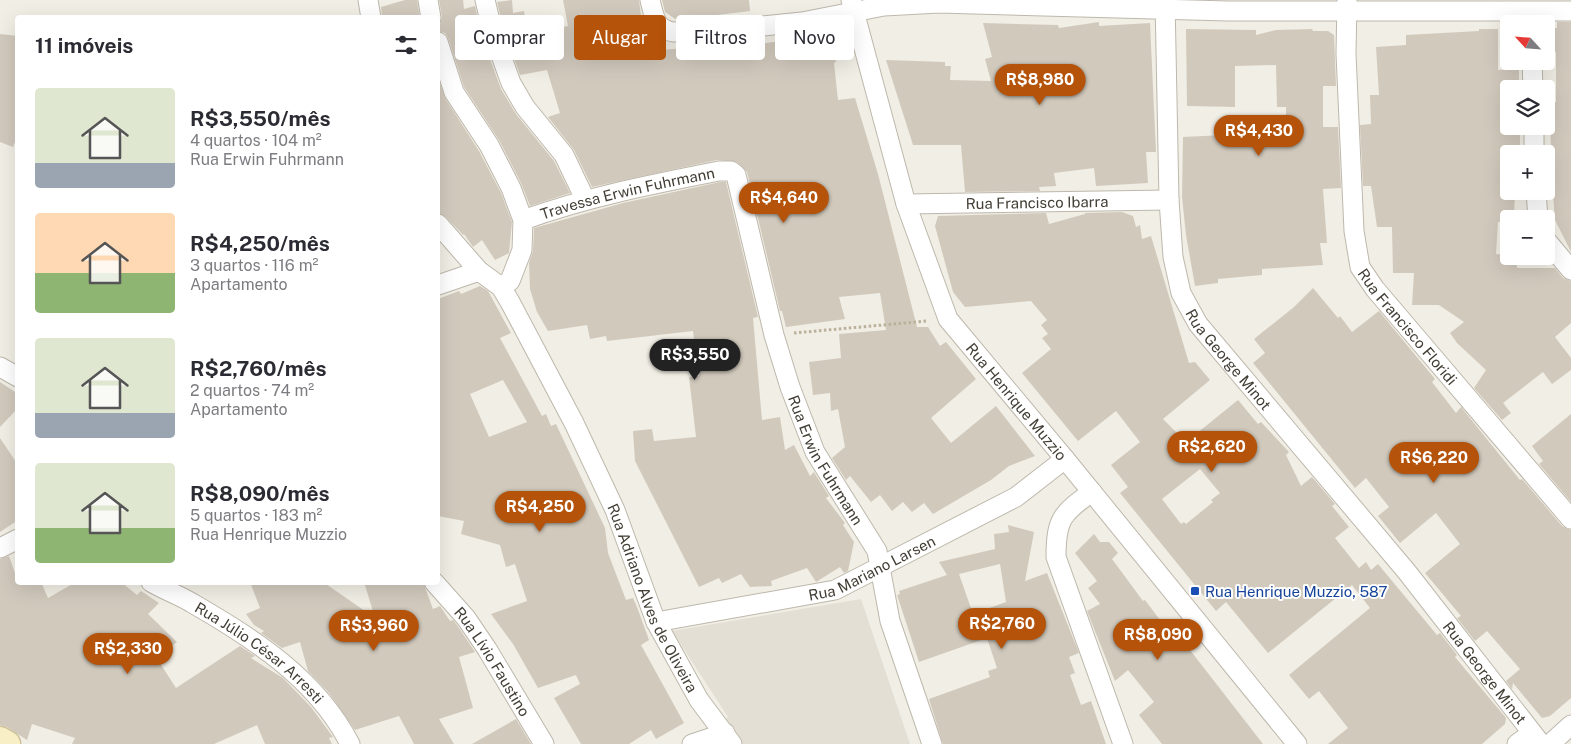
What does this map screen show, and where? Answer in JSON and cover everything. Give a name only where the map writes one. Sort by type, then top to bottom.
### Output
[{"type":"main road","points":[[0,740],[7,744]]},
{"type":"street","points":[[368,0],[370,15]]},
{"type":"street","points":[[428,0],[430,15]]},
{"type":"street","points":[[485,0],[493,33],[510,83],[525,106],[564,155],[585,199]]},
{"type":"street","points":[[650,0],[657,25],[666,31],[673,32],[724,30],[802,22],[853,7],[973,2],[1347,6],[1531,12],[1571,11]]},
{"type":"street","name":"Rua George Minot","points":[[1164,5],[1168,200],[1172,257],[1181,293],[1198,324],[1407,572],[1530,740]]},
{"type":"street","name":"Rua Francisco Floridi","points":[[1347,6],[1354,231],[1360,267],[1375,289],[1571,519]]},
{"type":"street","name":"Rua Henrique Muzzio","points":[[853,7],[906,204],[948,318],[1297,744]]},
{"type":"street","points":[[440,48],[454,92],[489,145],[511,188],[524,220],[522,250],[510,281],[501,287]]},
{"type":"street","name":"Travessa Erwin Fuhrmann","points":[[524,220],[585,199],[719,171],[731,171]]},
{"type":"street","name":"Rua Erwin Fuhrmann","points":[[731,171],[736,175],[774,335],[790,387],[815,452],[877,551],[890,621],[932,744]]},
{"type":"street","name":"Rua Francisco Ibarra","points":[[906,204],[1168,200]]},
{"type":"street","name":"Rua Adriano Alves de Oliveira","points":[[440,226],[479,271],[501,287],[574,423],[616,510],[656,622],[699,700],[729,739]]},
{"type":"street","points":[[1555,251],[1571,270]]},
{"type":"street","points":[[440,284],[479,271]]},
{"type":"street","points":[[0,367],[15,375]]},
{"type":"street","name":"Rua Mariano Larsen","points":[[656,622],[835,590],[979,518],[1016,497],[1065,459]]},
{"type":"street","points":[[1092,492],[1066,510],[1056,533],[1056,557],[1123,744]]},
{"type":"street","points":[[0,548],[15,540]]},
{"type":"street","name":"Rua Júlio César Arresti","points":[[157,585],[191,602],[259,646],[297,674],[325,703],[350,744]]},
{"type":"street","name":"Rua Lívio Faustino","points":[[437,585],[466,618],[487,649],[544,744]]},
{"type":"street","points":[[1550,744],[1571,725]]},
{"type":"street","points":[[692,744],[729,739]]},
{"type":"path","points":[[774,335],[948,318]]},
{"type":"shaded area","points":[[861,599],[910,744],[696,744],[728,717],[672,631]]},
{"type":"building","points":[[405,0],[417,0],[420,15],[382,15],[381,7]]},
{"type":"building","points":[[439,0],[463,0],[464,9],[475,6],[477,15],[455,15],[455,59],[448,38],[445,33],[440,32],[442,17]]},
{"type":"building","points":[[512,0],[513,13],[524,11],[525,15],[500,15],[497,2]]},
{"type":"building","points":[[563,0],[639,0],[641,15],[574,15],[574,60],[666,60],[666,50],[676,49],[676,60],[765,60],[765,43],[775,42],[775,60],[835,60],[834,63],[838,100],[855,98],[878,174],[917,327],[928,327],[940,346],[946,342],[976,379],[931,418],[951,443],[996,406],[1035,456],[1009,466],[991,480],[933,514],[924,503],[912,512],[903,502],[892,511],[880,495],[871,502],[850,476],[846,480],[832,458],[845,447],[838,409],[831,411],[830,393],[813,395],[809,362],[841,358],[839,334],[886,330],[880,293],[839,297],[845,319],[786,327],[782,311],[780,311],[747,172],[737,162],[717,160],[592,187],[574,150],[548,117],[560,113],[547,70],[520,75],[515,60],[564,60],[564,27],[568,26]]},
{"type":"building","points":[[662,0],[749,0],[750,11],[718,15],[676,15],[676,19],[665,12]]},
{"type":"building","points":[[1099,22],[1099,26],[1150,23],[1156,152],[1146,152],[1148,183],[1096,186],[1094,168],[1054,173],[1056,186],[1039,187],[1040,191],[965,192],[961,145],[913,145],[886,60],[945,62],[945,66],[951,66],[950,80],[991,81],[985,59],[992,57],[983,23],[1058,25],[1059,28]]},
{"type":"building","points":[[1557,22],[1571,22],[1571,252],[1555,220],[1553,200],[1555,200],[1555,145],[1551,145],[1551,135],[1555,135],[1555,28],[1557,28]]},
{"type":"building","points":[[1186,29],[1256,30],[1256,35],[1276,30],[1312,29],[1313,31],[1328,31],[1334,35],[1336,86],[1323,86],[1323,127],[1338,127],[1341,188],[1323,189],[1327,243],[1320,243],[1323,265],[1262,269],[1262,275],[1218,279],[1218,283],[1195,286],[1186,235],[1182,197],[1183,137],[1286,132],[1286,107],[1277,107],[1276,65],[1235,66],[1235,107],[1187,106]]},
{"type":"building","points":[[1479,29],[1498,29],[1498,70],[1519,70],[1519,80],[1500,80],[1500,135],[1520,135],[1520,145],[1500,145],[1500,200],[1515,200],[1514,210],[1500,210],[1496,254],[1500,254],[1500,265],[1517,265],[1517,268],[1555,268],[1563,278],[1571,281],[1571,323],[1555,337],[1571,358],[1571,370],[1552,384],[1543,372],[1503,403],[1511,413],[1502,420],[1474,388],[1486,370],[1457,343],[1450,333],[1464,322],[1439,305],[1412,305],[1414,273],[1393,273],[1392,227],[1377,227],[1371,186],[1363,186],[1360,125],[1371,124],[1370,95],[1379,95],[1376,47],[1406,45],[1406,35],[1479,31]]},
{"type":"building","points":[[0,34],[15,36],[15,142],[13,147],[0,142]]},
{"type":"building","points":[[455,60],[490,60],[501,89],[516,114],[554,161],[570,193],[530,206],[521,183],[499,140],[464,87]]},
{"type":"building","points":[[440,83],[445,98],[479,151],[501,193],[512,222],[509,253],[495,260],[482,240],[473,247],[464,234],[446,217],[440,214]]},
{"type":"building","points":[[726,182],[758,317],[753,318],[762,420],[780,417],[785,450],[794,445],[810,476],[814,472],[829,496],[826,498],[845,523],[843,525],[854,542],[848,571],[844,573],[840,567],[816,582],[807,568],[771,581],[772,586],[750,587],[741,574],[722,583],[719,578],[699,587],[635,461],[633,431],[652,429],[654,441],[696,437],[689,377],[699,376],[693,331],[607,341],[606,336],[590,339],[587,325],[548,331],[537,312],[530,289],[529,263],[533,251],[534,228],[623,203]]},
{"type":"building","points":[[1122,212],[1133,216],[1136,227],[1140,225],[1142,239],[1151,236],[1189,363],[1195,362],[1210,380],[1163,419],[1186,442],[1238,400],[1258,424],[1261,422],[1289,452],[1286,455],[1301,486],[1312,477],[1335,504],[1332,506],[1349,527],[1335,538],[1359,568],[1366,562],[1371,570],[1378,564],[1437,635],[1440,633],[1457,655],[1455,657],[1506,718],[1505,724],[1482,744],[1328,744],[1348,728],[1319,691],[1309,699],[1289,675],[1370,608],[1352,585],[1268,653],[1226,602],[1216,611],[1120,493],[1128,487],[1111,465],[1140,442],[1116,411],[1078,441],[1022,373],[1051,349],[1042,338],[1048,334],[1041,325],[1047,320],[1031,301],[965,307],[953,292],[935,226],[938,216],[1046,213],[1049,224],[1085,213]],"holes":[[[1200,469],[1220,493],[1211,500],[1213,502],[1186,524],[1184,522],[1181,524],[1162,499]]]},
{"type":"building","points":[[480,286],[488,291],[511,333],[500,338],[542,416],[546,414],[551,426],[556,424],[605,528],[608,553],[626,600],[633,598],[649,640],[641,645],[684,723],[656,739],[651,730],[629,744],[581,744],[554,698],[580,684],[576,675],[538,688],[513,644],[491,614],[527,601],[515,564],[506,567],[500,545],[461,534],[464,521],[440,516],[440,298],[459,291],[461,294]],"holes":[[[503,380],[527,422],[489,437],[470,394]]]},
{"type":"building","points":[[1313,288],[1338,318],[1340,316],[1352,332],[1379,311],[1435,379],[1432,382],[1456,413],[1461,407],[1520,480],[1522,479],[1562,526],[1571,530],[1571,698],[1550,716],[1542,718],[1513,683],[1512,689],[1506,681],[1520,669],[1487,631],[1475,641],[1457,618],[1461,616],[1425,573],[1460,544],[1436,513],[1400,543],[1378,516],[1389,507],[1366,478],[1355,488],[1253,363],[1265,353],[1254,339],[1294,307]]},
{"type":"building","points":[[0,382],[15,392],[15,411],[0,427]]},
{"type":"building","points":[[1571,414],[1571,502],[1539,464],[1543,461],[1532,446]]},
{"type":"building","points":[[0,438],[15,460],[15,522],[0,532]]},
{"type":"building","points":[[1008,525],[1034,532],[1025,581],[1047,573],[1079,653],[1069,657],[1075,673],[1070,675],[1081,705],[1091,701],[1106,744],[943,744],[929,699],[990,677],[988,671],[997,668],[987,638],[919,662],[897,595],[900,594],[899,591],[947,575],[939,562],[995,549],[994,534],[1009,532]],"holes":[[[1000,564],[1006,602],[973,614],[959,574]]]},
{"type":"building","points":[[1094,534],[1100,542],[1109,542],[1118,553],[1112,559],[1143,601],[1145,600],[1172,636],[1176,632],[1263,744],[1162,744],[1139,715],[1154,702],[1128,670],[1115,681],[1087,611],[1100,604],[1088,588],[1097,581],[1075,553]]},
{"type":"building","points":[[9,556],[15,573],[15,585],[42,585],[48,598],[71,585],[125,585],[137,595],[141,591],[159,603],[148,614],[177,642],[156,657],[176,688],[240,646],[255,656],[251,658],[283,678],[311,707],[333,737],[329,738],[332,744],[265,744],[257,725],[214,744],[72,744],[75,738],[32,724],[27,740],[7,727],[0,725],[0,559]]},
{"type":"building","points":[[251,585],[327,585],[375,618],[365,585],[424,585],[433,609],[440,606],[450,621],[453,620],[457,625],[475,652],[459,657],[473,708],[439,719],[454,744],[414,744],[399,716],[355,730],[329,693],[308,671],[300,642],[282,648],[261,633],[264,631],[254,625],[246,614],[260,608]]},
{"type":"building","points":[[516,719],[531,744],[472,744]]},
{"type":"place","name":"Rua Henrique Muzzio, 587","points":[[1195,591]]}]
